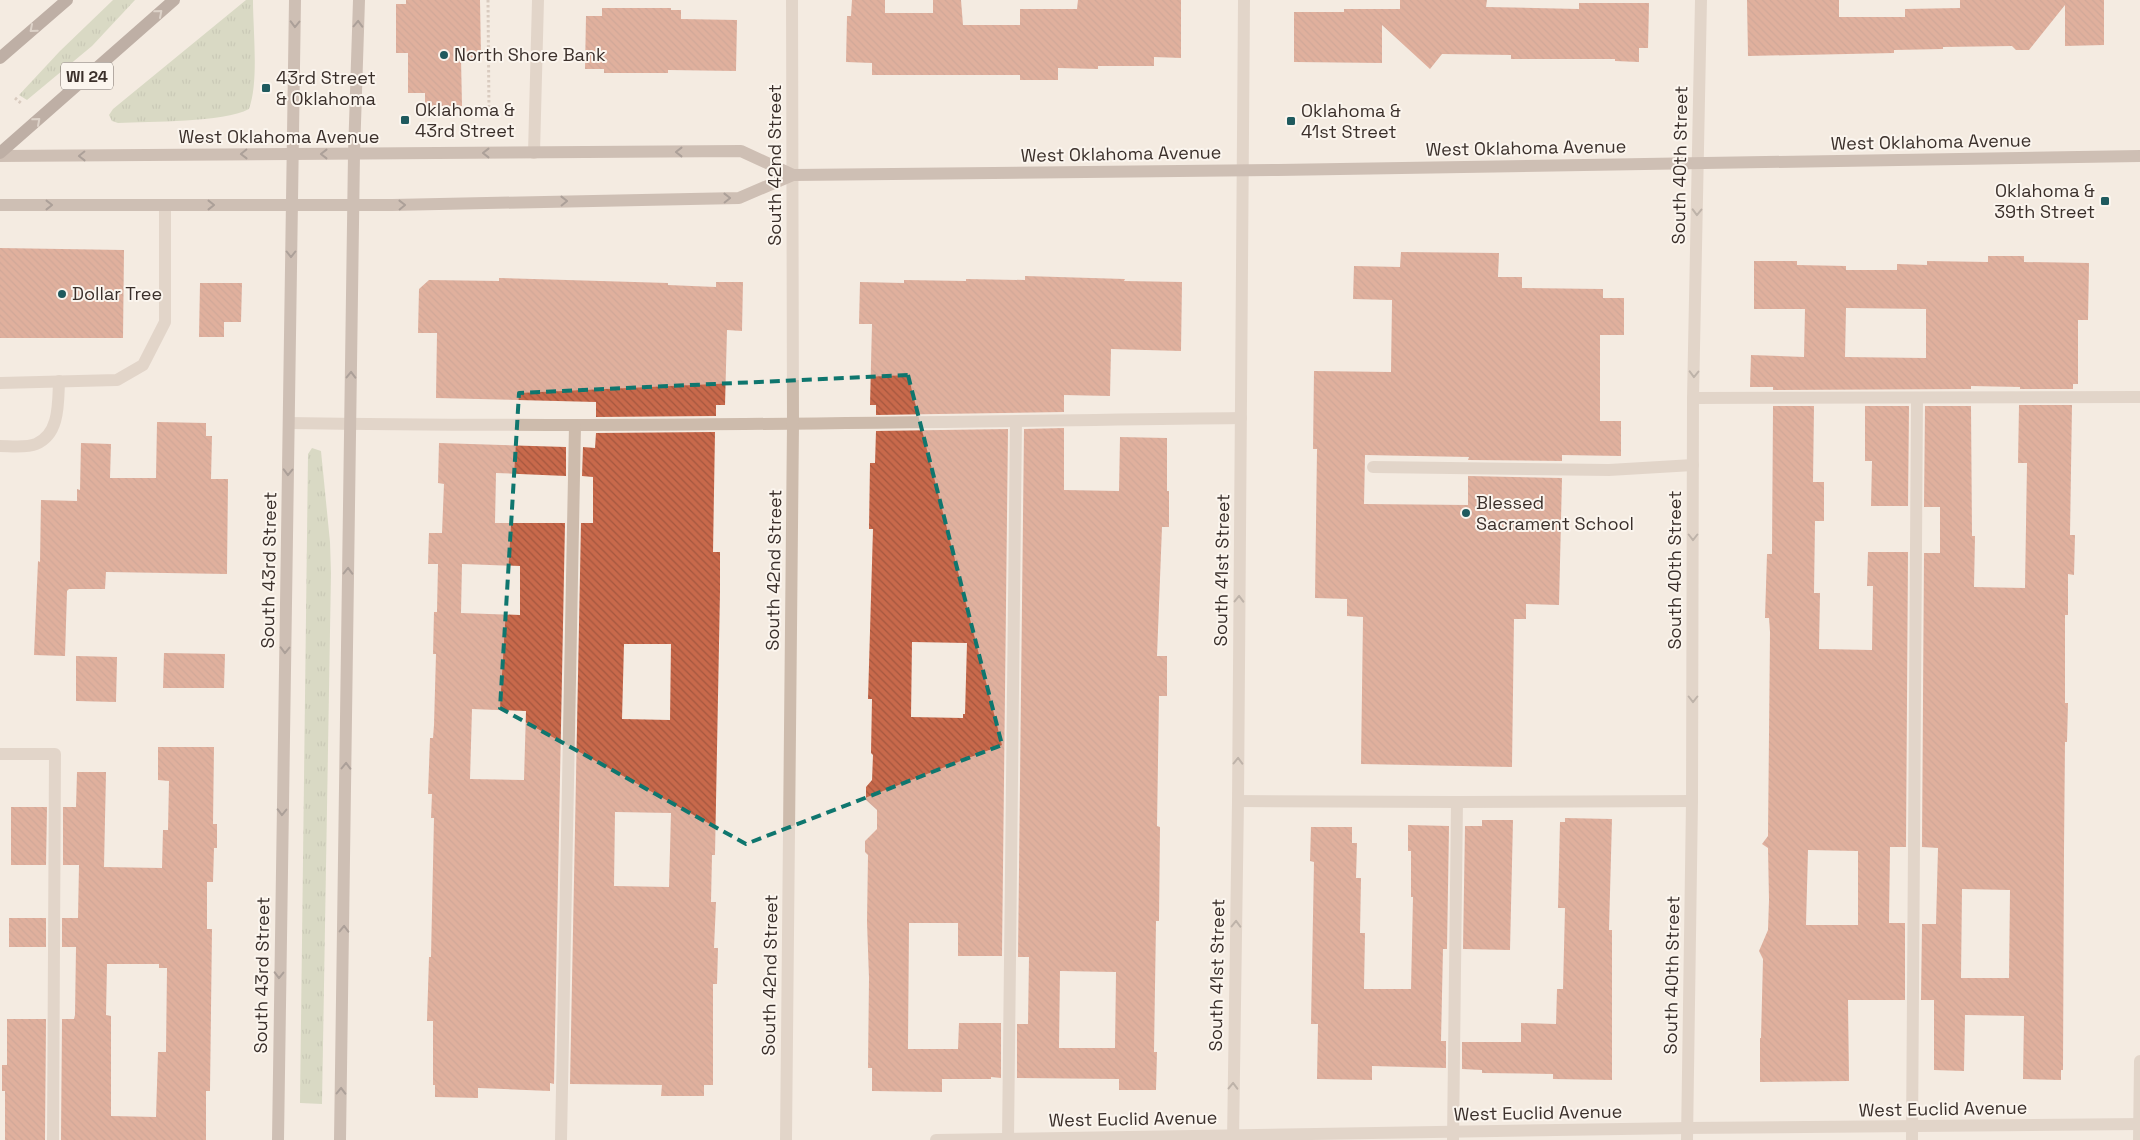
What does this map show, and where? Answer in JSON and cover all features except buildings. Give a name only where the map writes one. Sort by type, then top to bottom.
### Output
[{"type":"main road","points":[[0,58],[67,0]]},
{"type":"main road","name":"WI 24","points":[[0,155],[174,0]]},
{"type":"main road","name":"South 43rd Street","points":[[278,1140],[295,0]]},
{"type":"main road","points":[[340,1140],[353,205],[359,0]]},
{"type":"main road","name":"West Oklahoma Avenue","points":[[0,155],[741,152],[793,175]]},
{"type":"main road","name":"West Oklahoma Avenue","points":[[0,205],[353,205],[740,198],[793,175],[2140,156]]},
{"type":"street","points":[[534,153],[538,0]]},
{"type":"street","name":"South 42nd Street","points":[[786,1140],[793,424],[792,0]]},
{"type":"street","name":"South 41st Street","points":[[1233,1138],[1238,801],[1244,0]]},
{"type":"street","name":"South 40th Street","points":[[1687,1134],[1692,801],[1693,398],[1701,0]]},
{"type":"street","points":[[0,383],[117,380],[143,365],[165,322],[165,205]]},
{"type":"street","points":[[0,446],[35,445],[48,435],[57,416],[59,381]]},
{"type":"street","points":[[1693,398],[2140,397]]},
{"type":"street","points":[[1912,1134],[1917,398]]},
{"type":"street","points":[[289,423],[793,424],[1241,418]]},
{"type":"street","points":[[1008,1139],[1016,421]]},
{"type":"street","points":[[561,1140],[575,425]]},
{"type":"street","points":[[1373,467],[1609,470],[1693,465]]},
{"type":"street","points":[[0,754],[55,754],[52,1140]]},
{"type":"street","points":[[1238,801],[1692,801]]},
{"type":"street","points":[[1453,1136],[1457,802]]},
{"type":"street","points":[[2139,1140],[2140,1061]]},
{"type":"street","name":"West Euclid Avenue","points":[[936,1140],[1912,1134],[2140,1124]]},
{"type":"path","points":[[488,0],[489,113]]},
{"type":"path","points":[[15,98],[22,104]]},
{"type":"highlighted area","points":[[908,375],[1002,745],[746,844],[500,708],[519,393]]},
{"type":"green space","points":[[113,0],[135,0],[92,46],[27,100],[19,95],[60,51]]},
{"type":"green space","points":[[246,0],[253,0],[255,71],[249,109],[237,114],[205,119],[118,123],[112,121],[109,115],[113,109]]},
{"type":"green space","points":[[312,448],[321,451],[330,542],[331,573],[322,1104],[300,1103],[308,454]]},
{"type":"place","name":"North Shore Bank","points":[[444,55]]},
{"type":"place","name":"43rd Street & Oklahoma","points":[[266,88]]},
{"type":"place","name":"Oklahoma & 43rd Street","points":[[405,120]]},
{"type":"place","name":"Oklahoma & 41st Street","points":[[1291,121]]},
{"type":"place","name":"Oklahoma & 39th Street","points":[[2105,201]]},
{"type":"place","name":"Dollar Tree","points":[[62,294]]},
{"type":"place","name":"Blessed Sacrament School","points":[[1466,513]]}]
